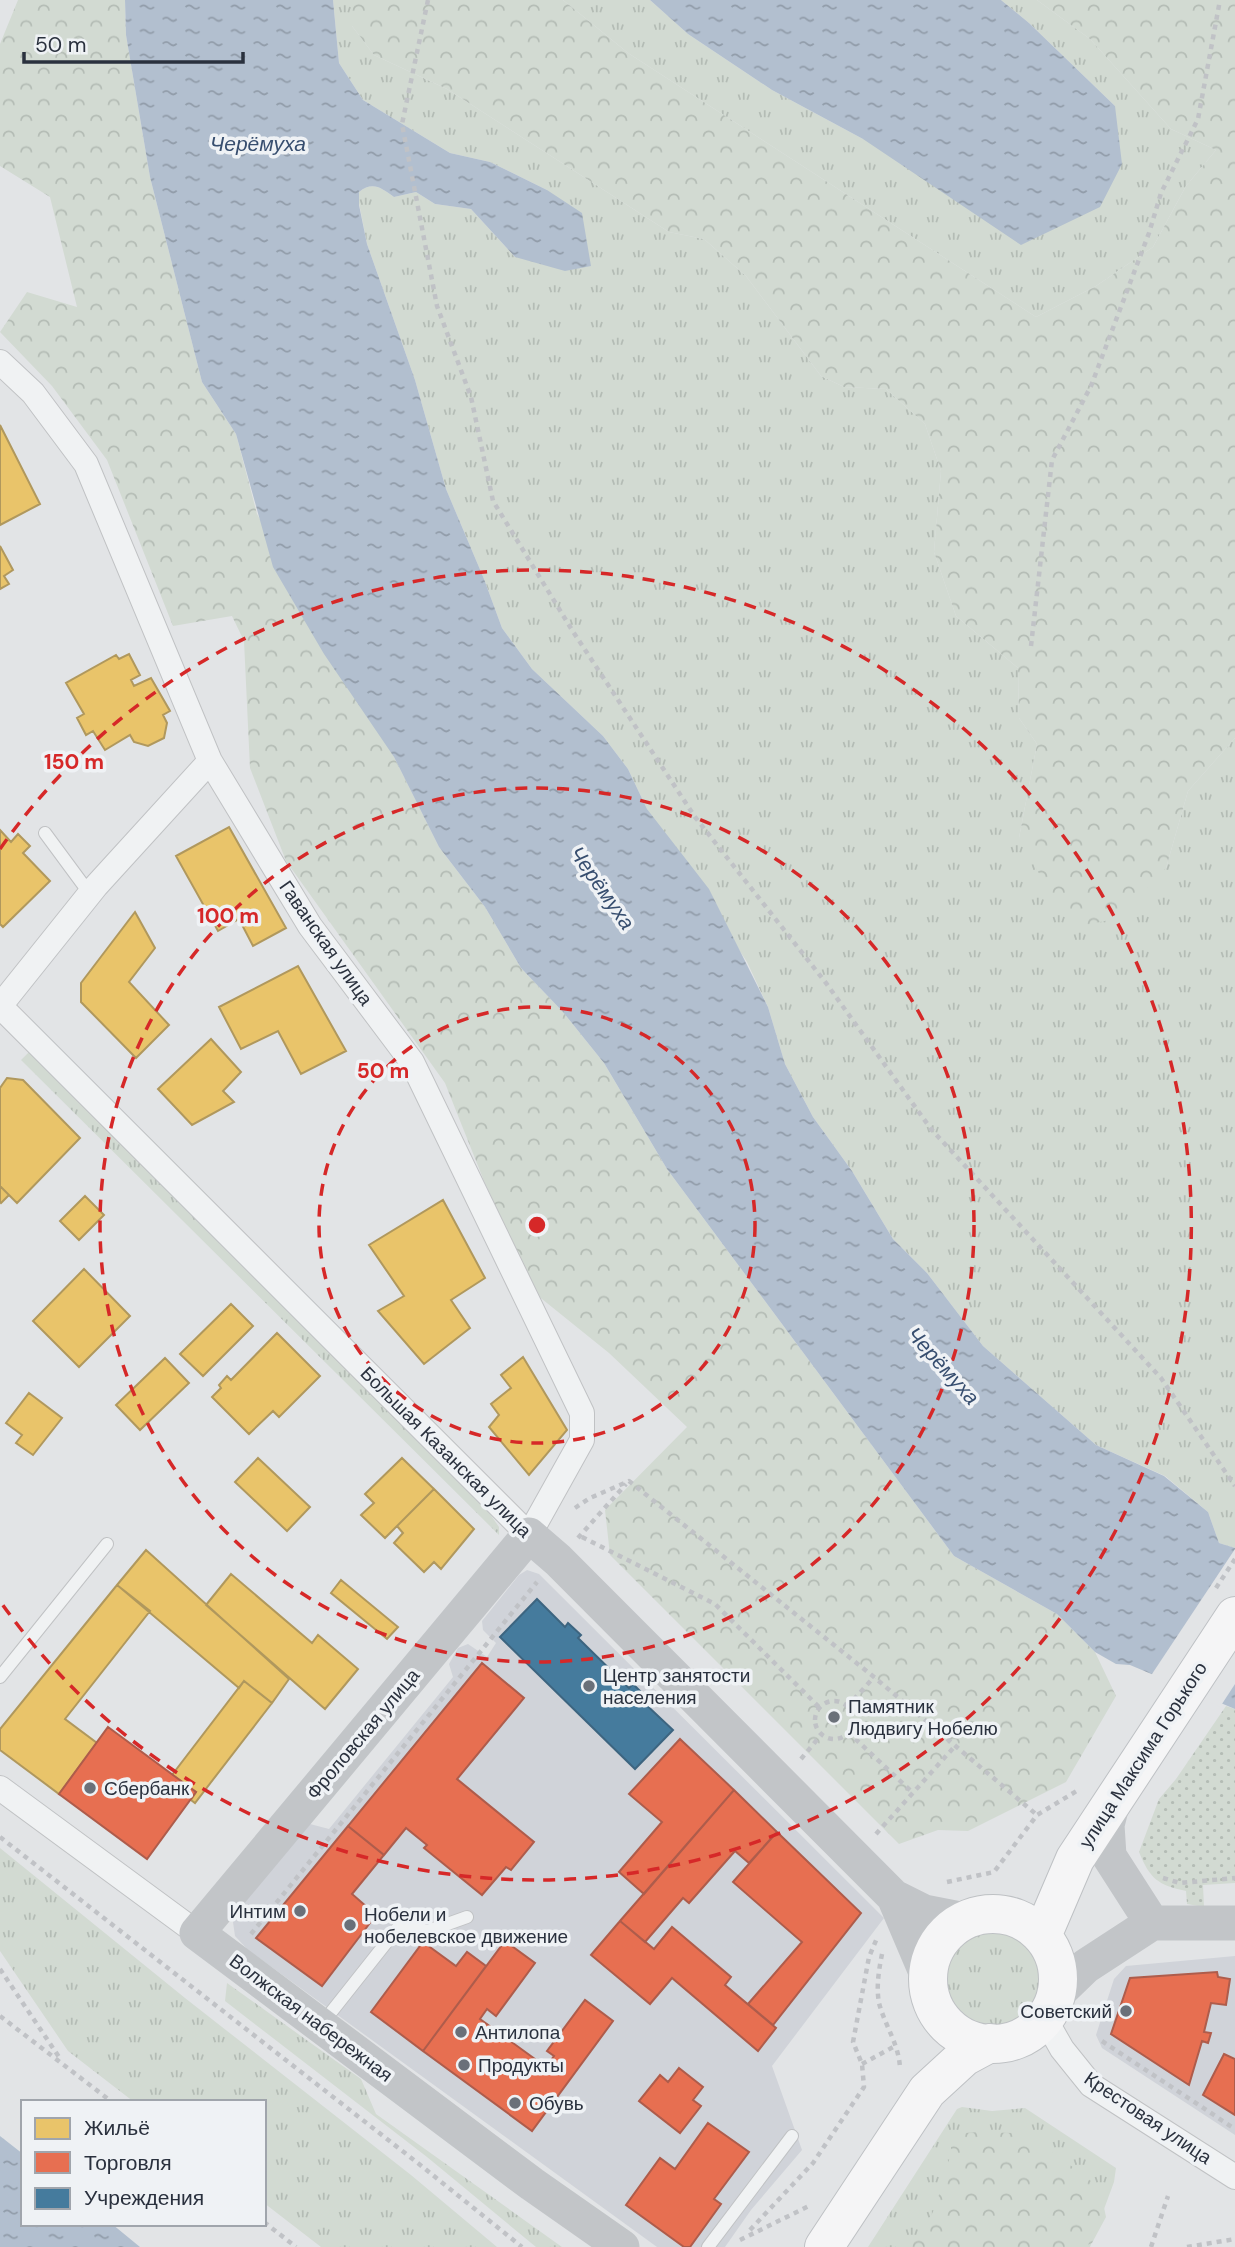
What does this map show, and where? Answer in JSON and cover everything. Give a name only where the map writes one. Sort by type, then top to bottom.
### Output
[{"type":"main road","name":"улица Максима Горького","points":[[1027,1926],[1075,1859],[1099,1793],[1135,1768],[1235,1616]]},
{"type":"main road","points":[[987,1914],[1027,1926],[1052,1952],[1058,1969],[1051,2006],[1037,2027],[1017,2039],[990,2043],[975,2041],[950,2028],[940,2017],[931,1998],[928,1978],[936,1948],[948,1932],[965,1920],[987,1914]]},
{"type":"main road","points":[[824,2247],[914,2082],[940,2044],[940,2017]]},
{"type":"main road","points":[[914,2082],[990,2043]]},
{"type":"street","name":"Гаванская улица","points":[[0,362],[33,393],[86,464],[210,761],[310,926],[412,1062],[582,1413],[582,1440],[520,1546]]},
{"type":"street","points":[[0,1006],[90,894],[210,761]]},
{"type":"street","name":"Большая Казанская улица","points":[[0,1006],[520,1546],[558,1560],[894,1897]]},
{"type":"street","name":"Фроловская улица","points":[[197,1933],[520,1546]]},
{"type":"street","name":"Волжская набережная","points":[[0,1788],[532,2184],[622,2247]]},
{"type":"street","points":[[1099,1793],[1107,1825],[1109,1856],[1152,1923]]},
{"type":"street","points":[[894,1897],[923,1912],[965,1920]]},
{"type":"street","points":[[894,1897],[928,1978]]},
{"type":"street","points":[[1051,2006],[1086,1966],[1152,1923],[1235,1923]]},
{"type":"street","name":"Крестовая улица","points":[[1051,2006],[1062,2049],[1091,2085],[1235,2177]]},
{"type":"lane","points":[[45,833],[90,894]]},
{"type":"lane","points":[[0,1677],[107,1544]]},
{"type":"lane","points":[[321,2025],[401,1924],[428,1931],[467,1917]]},
{"type":"lane","points":[[708,2247],[792,2136]]},
{"type":"path","points":[[428,0],[402,124],[437,306],[471,397],[493,501],[572,630],[695,817],[826,983],[931,1129],[1161,1378],[1235,1486]]},
{"type":"path","points":[[1031,646],[1052,460],[1091,386],[1149,233],[1161,193],[1198,119],[1220,0]]},
{"type":"path","points":[[571,1511],[590,1498],[629,1480]]},
{"type":"path","points":[[247,1938],[558,1560],[629,1480]]},
{"type":"path","points":[[629,1480],[874,1676],[1037,1815]]},
{"type":"path","points":[[545,1593],[571,1527]]},
{"type":"path","points":[[520,1546],[558,1560],[715,1604],[820,1708]]},
{"type":"path","points":[[558,1560],[599,1555]]},
{"type":"path","points":[[847,1707],[874,1676]]},
{"type":"path","points":[[838,1702],[847,1707],[853,1719],[848,1732],[835,1739],[821,1735],[815,1724],[820,1708],[825,1704],[838,1702]]},
{"type":"path","points":[[848,1732],[913,1793]]},
{"type":"path","points":[[810,1768],[801,1759],[821,1735]]},
{"type":"path","points":[[876,1835],[955,1746]]},
{"type":"path","points":[[940,1882],[952,1882],[994,1871],[1037,1815],[1099,1793]]},
{"type":"path","points":[[866,1825],[884,1843]]},
{"type":"path","points":[[0,1836],[522,2247]]},
{"type":"path","points":[[1161,1877],[1180,1883],[1235,1878]]},
{"type":"path","points":[[815,2203],[739,2241],[813,2162],[864,2087],[862,2064],[853,2042],[869,1957],[878,1937]]},
{"type":"path","points":[[882,1952],[878,1978],[879,2002],[900,2057],[914,2082]]},
{"type":"path","points":[[0,1969],[64,2064]]},
{"type":"path","points":[[0,2016],[109,2100]]},
{"type":"path","points":[[1102,2041],[1235,2129]]},
{"type":"path","points":[[862,2064],[896,2046]]},
{"type":"path","points":[[1151,2247],[1168,2196]]},
{"type":"path","points":[[266,2224],[296,2247]]},
{"type":"path","points":[[1187,2247],[1235,2239]]},
{"type":"shaded area","points":[[527,1570],[539,1574],[884,1918],[772,2066],[802,2150],[751,2210],[725,2247],[657,2247],[248,1950],[235,1936],[233,1922],[239,1909],[310,1824],[329,1829],[453,1677],[449,1664],[458,1648],[468,1644],[487,1657],[496,1643],[483,1630],[482,1621],[519,1575]]},
{"type":"shaded area","points":[[1235,1956],[1235,2135],[1102,2048],[1096,2035],[1114,1979],[1126,1966]]},
{"type":"green space","points":[[18,0],[125,0],[126,35],[150,177],[202,382],[236,434],[257,514],[394,757],[439,847],[485,907],[521,968],[563,1012],[604,1063],[667,1169],[954,1556],[1057,1614],[1095,1652],[1116,1696],[1066,1782],[968,1831],[938,1830],[899,1844],[610,1555],[605,1510],[687,1427],[609,1353],[537,1295],[484,1181],[445,1083],[286,861],[250,768],[244,641],[232,616],[173,626],[107,460],[52,386],[0,332],[27,292],[77,307],[50,197],[0,166],[0,44]]},
{"type":"green space","points":[[333,0],[352,0],[352,26],[374,55],[447,89],[669,232],[704,239],[746,276],[821,376],[844,387],[886,389],[925,424],[941,471],[934,552],[956,616],[1018,668],[1019,718],[1037,744],[1019,838],[1166,868],[1188,791],[1235,738],[1235,1548],[1219,1543],[1208,1512],[1165,1476],[1096,1445],[983,1346],[927,1273],[893,1239],[852,1171],[813,1117],[785,1064],[768,1007],[747,962],[647,809],[628,769],[603,736],[532,669],[502,628],[446,489],[415,380],[367,244],[358,198],[359,192],[373,186],[394,197],[416,192],[435,204],[471,209],[515,257],[547,190],[490,162],[450,153],[363,100],[339,63]]},
{"type":"green space","points":[[352,0],[563,0],[628,53],[1036,317],[1096,286],[1153,247],[1186,186],[1216,150],[1171,129],[1090,39],[1037,0],[1235,0],[1235,738],[1188,791],[1166,868],[1119,918],[1081,926],[1045,884],[1019,838],[1037,744],[1019,718],[1018,668],[956,616],[934,552],[941,471],[925,424],[886,389],[844,387],[821,376],[746,276],[704,239],[669,232],[447,89],[374,55],[352,26]]},
{"type":"green space","points":[[563,0],[650,0],[688,34],[772,90],[863,139],[1115,106],[1029,23],[1001,0],[1037,0],[1090,39],[1171,129],[1216,150],[1186,186],[1153,247],[1096,286],[1036,317],[628,53]]},
{"type":"green space","points":[[30,1051],[490,1514],[499,1527],[499,1535],[21,1060]]},
{"type":"green space","points":[[1226,1706],[1235,1709],[1235,1883],[1203,1885],[1204,1907],[1187,1904],[1186,1891],[1168,1886],[1151,1875],[1139,1852],[1159,1799],[1176,1779]]},
{"type":"green space","points":[[0,1848],[185,1998],[411,2175],[497,2247],[321,2247],[266,2205],[266,2100],[131,2100],[68,2051],[0,1951]]},
{"type":"green space","points":[[992,1929],[1011,1933],[1027,1943],[1037,1959],[1041,1978],[1037,1997],[1027,2013],[1011,2023],[992,2027],[973,2023],[957,2013],[947,1997],[943,1978],[947,1959],[957,1943],[973,1933]]},
{"type":"green space","points":[[227,1983],[361,2079],[376,2114],[562,2247],[536,2247],[427,2157],[225,2001]]},
{"type":"green space","points":[[962,2107],[992,2111],[1025,2108],[1116,2168],[1114,2182],[1090,2247],[868,2247],[957,2109]]},
{"type":"green space","points":[[1013,2133],[1057,2155],[1100,2188],[1106,2217],[1092,2243],[1082,2247],[902,2247],[925,2229],[937,2203],[951,2155],[951,2134]]},
{"type":"water","name":"Черёмуха","points":[[125,0],[333,0],[339,63],[363,100],[450,153],[490,162],[547,190],[582,213],[591,266],[565,271],[515,257],[471,209],[435,204],[416,192],[394,197],[373,186],[359,192],[367,244],[415,380],[446,489],[502,628],[532,669],[603,736],[628,769],[647,809],[709,889],[768,1007],[785,1064],[813,1117],[852,1171],[893,1239],[927,1273],[983,1346],[1096,1445],[1164,1476],[1208,1512],[1219,1543],[1235,1548],[1235,1709],[1130,1665],[1116,1664],[1095,1652],[1057,1614],[954,1556],[667,1169],[604,1063],[563,1012],[521,968],[485,907],[439,847],[394,757],[324,654],[273,567],[236,434],[202,382],[150,177],[126,35]]},
{"type":"water","points":[[650,0],[1001,0],[1029,23],[1115,106],[1122,164],[1100,207],[1021,245],[863,139],[772,90],[688,34]]},
{"type":"water","points":[[0,2136],[21,2152],[21,2226],[114,2226],[140,2247],[0,2247]]},
{"type":"pier","points":[[1235,1549],[1235,1684],[1220,1707],[1150,1677]]},
{"type":"building: Жильё","points":[[0,425],[40,504],[0,525]]},
{"type":"building: Жильё","points":[[0,546],[13,570],[4,576],[9,584],[0,589]]},
{"type":"building: Жильё","points":[[129,654],[140,675],[131,680],[134,686],[151,678],[170,711],[163,715],[167,723],[164,738],[148,746],[134,742],[130,735],[105,750],[93,731],[86,735],[77,718],[84,714],[66,683],[116,655],[119,659]]},
{"type":"building: Жильё","points":[[229,827],[286,928],[253,946],[239,919],[218,931],[176,856]]},
{"type":"building: Жильё","points":[[0,830],[11,842],[18,834],[30,846],[23,853],[50,881],[3,927],[0,924]]},
{"type":"building: Жильё","points":[[135,912],[155,948],[129,982],[169,1025],[136,1058],[81,1002],[81,983]]},
{"type":"building: Жильё","points":[[298,966],[346,1051],[301,1074],[278,1031],[241,1049],[219,1007]]},
{"type":"building: Жильё","points":[[211,1039],[241,1072],[223,1091],[234,1102],[192,1125],[158,1089]]},
{"type":"building: Жильё","points":[[7,1078],[23,1080],[80,1138],[17,1203],[0,1186],[0,1088]]},
{"type":"building: Жильё","points":[[0,1186],[9,1195],[1,1203],[0,1202]]},
{"type":"building: Жильё","points":[[85,1196],[104,1215],[79,1240],[60,1221]]},
{"type":"building: Жильё","points":[[443,1200],[485,1278],[451,1300],[470,1328],[424,1364],[378,1311],[404,1296],[369,1245]]},
{"type":"building: Жильё","points":[[84,1269],[130,1316],[79,1367],[33,1321]]},
{"type":"building: Жильё","points":[[231,1304],[253,1326],[203,1376],[180,1354]]},
{"type":"building: Жильё","points":[[277,1333],[320,1376],[279,1417],[273,1411],[249,1434],[212,1397],[227,1376],[231,1380]]},
{"type":"building: Жильё","points":[[523,1357],[567,1430],[529,1475],[489,1427],[499,1415],[491,1404],[511,1388],[501,1375]]},
{"type":"building: Жильё","points":[[165,1358],[189,1383],[140,1430],[116,1405]]},
{"type":"building: Жильё","points":[[29,1393],[62,1418],[33,1455],[16,1443],[22,1435],[6,1423]]},
{"type":"building: Жильё","points":[[258,1458],[310,1507],[287,1531],[235,1482]]},
{"type":"building: Жильё","points":[[402,1458],[434,1489],[385,1538],[361,1515],[374,1503],[365,1494]]},
{"type":"building: Жильё","points":[[434,1489],[474,1529],[441,1569],[434,1562],[424,1572],[394,1543],[403,1533],[397,1526]]},
{"type":"building: Жильё","points":[[146,1550],[289,1679],[272,1703],[244,1681],[239,1688],[117,1585]]},
{"type":"building: Жильё","points":[[231,1574],[312,1643],[318,1635],[358,1669],[325,1709],[206,1605]]},
{"type":"building: Жильё","points":[[341,1580],[398,1627],[387,1639],[331,1593]]},
{"type":"building: Жильё","points":[[117,1585],[150,1611],[65,1719],[97,1743],[59,1794],[0,1750],[0,1729]]},
{"type":"building: Жильё","points":[[244,1681],[272,1703],[195,1803],[191,1800],[196,1792],[172,1775]]},
{"type":"building: Торговля","points":[[482,1663],[524,1698],[457,1779],[534,1842],[511,1870],[506,1867],[482,1895],[424,1848],[427,1845],[406,1828],[384,1855],[348,1826]]},
{"type":"building: Торговля","points":[[108,1727],[196,1792],[147,1859],[59,1794]]},
{"type":"building: Торговля","points":[[680,1739],[734,1790],[644,1894],[619,1872],[662,1822],[629,1794]]},
{"type":"building: Торговля","points":[[734,1790],[777,1832],[749,1863],[735,1851],[689,1903],[683,1898],[645,1942],[620,1921]]},
{"type":"building: Торговля","points":[[348,1826],[384,1855],[352,1894],[376,1915],[322,1986],[256,1938]]},
{"type":"building: Торговля","points":[[777,1832],[861,1913],[773,2025],[748,2004],[802,1942],[733,1882]]},
{"type":"building: Торговля","points":[[620,1921],[654,1949],[672,1927],[731,1977],[725,1985],[776,2028],[758,2051],[672,1978],[650,2004],[591,1955]]},
{"type":"building: Торговля","points":[[505,1941],[535,1963],[496,2016],[487,2009],[480,2019],[546,2067],[554,2056],[547,2051],[585,2000],[613,2021],[532,2131],[423,2051]]},
{"type":"building: Торговля","points":[[423,1942],[456,1966],[467,1952],[486,1966],[423,2051],[371,2012]]},
{"type":"building: Торговля","points":[[1217,1972],[1218,1977],[1230,1979],[1226,2005],[1211,2003],[1204,2032],[1211,2033],[1208,2043],[1202,2041],[1189,2085],[1111,2034],[1130,1978]]},
{"type":"building: Торговля","points":[[1224,2054],[1235,2059],[1235,2115],[1203,2095]]},
{"type":"building: Торговля","points":[[679,2068],[703,2087],[693,2100],[701,2106],[680,2133],[639,2101],[660,2075],[668,2082]]},
{"type":"building: Торговля","points":[[708,2123],[749,2152],[714,2199],[721,2204],[690,2247],[684,2247],[626,2205],[660,2158],[675,2169]]},
{"type":"building: Учреждения","name":"Центр занятости населения","points":[[537,1599],[565,1627],[568,1623],[581,1635],[578,1638],[629,1688],[633,1684],[645,1696],[641,1700],[673,1730],[635,1769],[500,1637]]},
{"type":"place","name":"Центр занятости населения","points":[[589,1686]]},
{"type":"place","name":"Памятник Людвигу Нобелю","points":[[834,1717]]},
{"type":"place","name":"Сбербанк","points":[[90,1788]]},
{"type":"place","name":"Интим","points":[[300,1911]]},
{"type":"place","name":"Нобели и нобелевское движение","points":[[350,1925]]},
{"type":"place","name":"Советский","points":[[1126,2011]]},
{"type":"place","name":"Антилопа","points":[[461,2032]]},
{"type":"place","name":"Продукты","points":[[464,2065]]},
{"type":"place","name":"Обувь","points":[[515,2103]]}]
